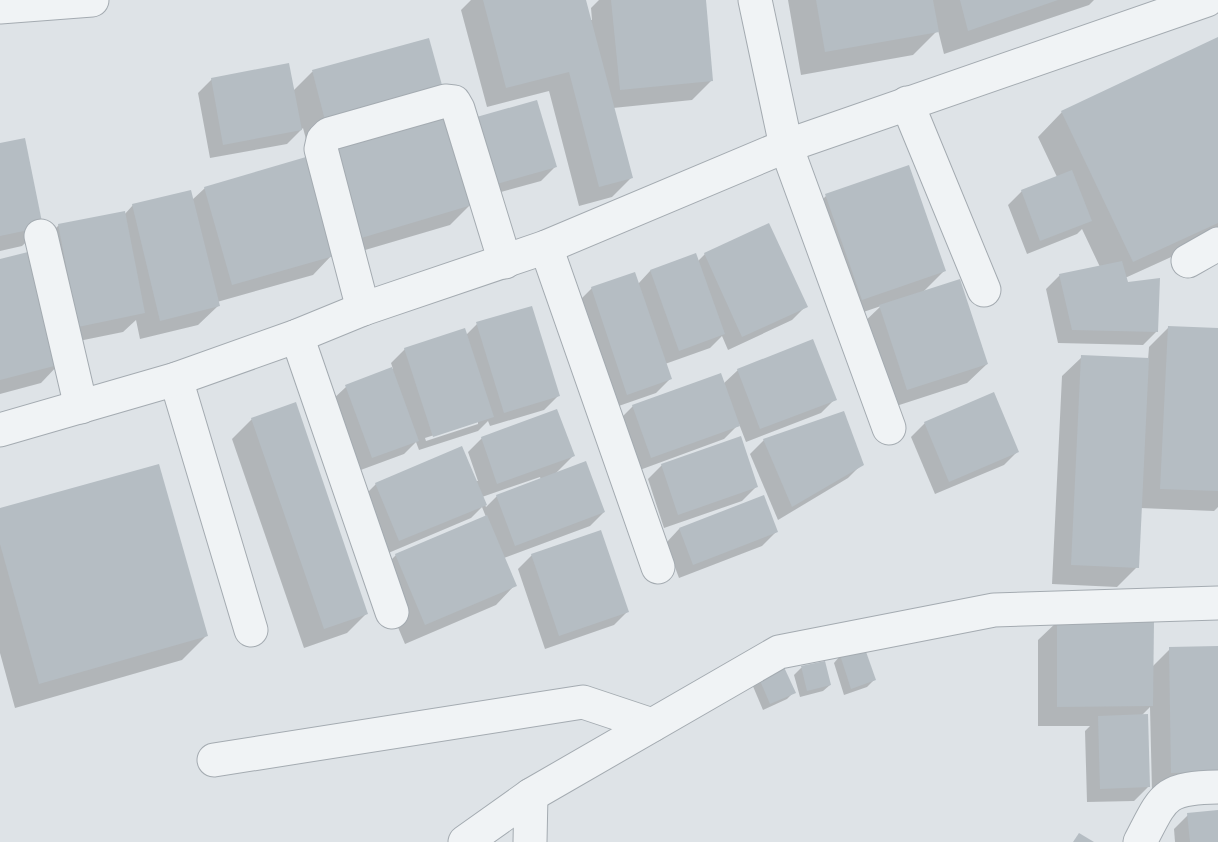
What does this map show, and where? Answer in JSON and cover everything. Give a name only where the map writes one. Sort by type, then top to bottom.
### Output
[{"type":"street","points":[[0,7],[92,0]]},
{"type":"street","points":[[756,0],[786,146],[889,428]]},
{"type":"street","points":[[0,430],[176,380],[297,336],[363,309],[546,247],[786,146],[907,103],[1152,9],[1197,2]]},
{"type":"street","points":[[363,309],[321,149],[323,140],[329,134],[445,101],[454,102],[505,262]]},
{"type":"street","points":[[907,103],[984,290]]},
{"type":"street","points":[[41,236],[81,407]]},
{"type":"street","points":[[1188,261],[1218,244]]},
{"type":"street","points":[[546,247],[658,567]]},
{"type":"street","points":[[297,336],[392,612]]},
{"type":"street","points":[[176,380],[251,630]]},
{"type":"street","points":[[465,842],[531,795],[779,652],[994,610],[1218,603]]},
{"type":"street","points":[[214,760],[583,702],[652,725]]},
{"type":"street","points":[[1140,842],[1159,806],[1172,794],[1186,788],[1218,787]]},
{"type":"street","points":[[530,842],[531,795]]},
{"type":"building","points":[[483,0],[586,0],[633,178],[599,187],[569,72],[506,88]]},
{"type":"building","points":[[611,0],[706,0],[713,81],[620,90]]},
{"type":"building","points":[[816,0],[933,0],[939,32],[825,52]]},
{"type":"building","points":[[960,0],[1058,0],[968,31]]},
{"type":"building","points":[[1218,37],[1218,223],[1133,262],[1061,111]]},
{"type":"building","points":[[429,38],[445,96],[327,128],[312,70]]},
{"type":"building","points":[[289,63],[302,130],[223,145],[211,78]]},
{"type":"building","points":[[537,100],[557,167],[493,185],[473,118]]},
{"type":"building","points":[[444,110],[472,205],[358,239],[330,143]]},
{"type":"building","points":[[25,138],[43,227],[0,236],[0,143]]},
{"type":"building","points":[[306,157],[334,256],[232,285],[204,187]]},
{"type":"building","points":[[909,165],[946,271],[862,300],[825,194]]},
{"type":"building","points":[[1072,170],[1092,221],[1040,241],[1021,190]]},
{"type":"building","points":[[191,190],[220,306],[160,321],[132,204]]},
{"type":"building","points":[[125,211],[145,313],[78,327],[58,224]]},
{"type":"building","points":[[769,223],[808,307],[742,337],[704,253]]},
{"type":"building","points":[[32,251],[62,364],[0,380],[0,259]]},
{"type":"building","points":[[696,253],[725,334],[679,351],[650,270]]},
{"type":"building","points":[[1122,261],[1128,282],[1160,278],[1158,332],[1072,330],[1059,274]]},
{"type":"building","points":[[635,272],[672,379],[627,395],[591,287]]},
{"type":"building","points":[[960,279],[988,364],[907,390],[879,305]]},
{"type":"building","points":[[532,306],[560,396],[504,413],[476,322]]},
{"type":"building","points":[[1168,326],[1218,328],[1218,491],[1160,489]]},
{"type":"building","points":[[465,328],[494,417],[433,437],[404,348]]},
{"type":"building","points":[[813,339],[837,400],[760,429],[737,369]]},
{"type":"building","points":[[1081,355],[1149,358],[1139,568],[1071,565]]},
{"type":"building","points":[[392,367],[419,441],[372,458],[345,385]]},
{"type":"building","points":[[721,373],[740,426],[651,458],[632,405]]},
{"type":"building","points":[[994,392],[1019,452],[949,482],[924,422]]},
{"type":"building","points":[[296,402],[368,614],[324,629],[251,418]]},
{"type":"building","points":[[557,409],[575,456],[497,484],[481,437]]},
{"type":"building","points":[[844,411],[864,465],[792,507],[763,439]]},
{"type":"building","points":[[741,436],[758,487],[678,515],[661,464]]},
{"type":"building","points":[[462,446],[487,505],[399,541],[375,483]]},
{"type":"building","points":[[586,461],[605,512],[515,546],[496,495]]},
{"type":"building","points":[[159,464],[208,636],[39,684],[0,544],[0,508]]},
{"type":"building","points":[[764,495],[778,532],[693,565],[679,528]]},
{"type":"building","points":[[487,515],[517,586],[425,625],[395,554]]},
{"type":"building","points":[[601,530],[629,612],[559,636],[531,554]]},
{"type":"building","points":[[1057,619],[1154,620],[1153,706],[1057,707]]},
{"type":"building","points":[[864,646],[876,680],[851,689],[840,655]]},
{"type":"building","points":[[1218,646],[1218,772],[1171,773],[1169,647]]},
{"type":"building","points":[[825,661],[831,685],[807,691],[801,666]]},
{"type":"building","points":[[783,665],[796,693],[770,704],[758,676]]},
{"type":"building","points":[[1148,714],[1150,787],[1100,789],[1098,716]]},
{"type":"building","points":[[1218,810],[1218,842],[1190,842],[1187,813]]},
{"type":"building","points":[[1079,833],[1094,842],[1073,842]]}]
